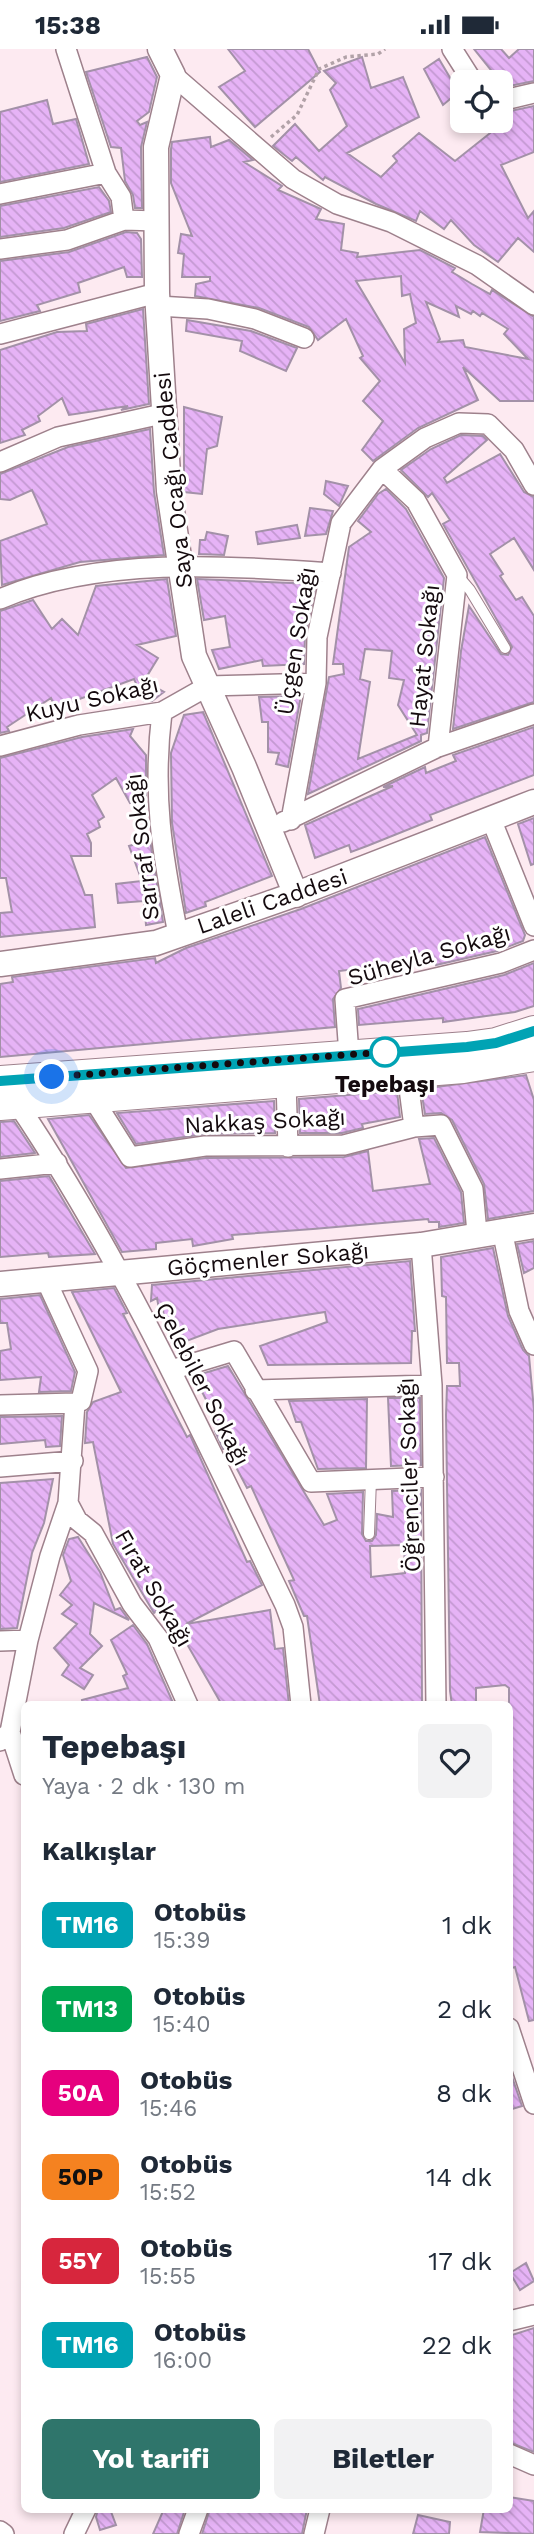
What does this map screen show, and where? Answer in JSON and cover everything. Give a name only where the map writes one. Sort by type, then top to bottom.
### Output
[{"type":"main road","points":[[6,1096],[92,1097],[286,1082],[393,1066],[496,1043],[533,1054]]},
{"type":"main road","points":[[6,1096],[349,1055],[393,1066]]},
{"type":"street","points":[[66,49],[106,173],[121,197],[124,219]]},
{"type":"street","points":[[160,49],[173,75],[293,179],[337,204],[391,222],[454,253],[533,302]]},
{"type":"street","points":[[452,49],[465,70]]},
{"type":"street","name":"Saya Ocağı Caddesi","points":[[173,75],[156,147],[157,300],[162,414],[194,656],[280,824],[296,895]]},
{"type":"street","points":[[513,98],[534,93]]},
{"type":"street","points":[[0,194],[106,173]]},
{"type":"street","points":[[0,249],[67,240],[124,219],[158,221]]},
{"type":"street","points":[[0,334],[157,300],[255,319],[304,338]]},
{"type":"street","points":[[0,462],[58,437],[162,414]]},
{"type":"street","name":"Üçgen Sokağı","points":[[280,824],[316,683],[317,637],[341,523],[382,469],[425,437],[459,423],[488,424],[514,450],[534,485]]},
{"type":"street","name":"Hayat Sokağı","points":[[382,469],[416,501],[457,575],[438,747]]},
{"type":"street","points":[[0,599],[32,585],[74,576],[181,568],[251,567],[331,573]]},
{"type":"street","name":"Kuyu Sokağı","points":[[0,745],[79,725],[162,712],[208,686],[316,683]]},
{"type":"street","name":"Sarraf Sokağı","points":[[162,712],[155,763],[156,791],[164,862],[178,935]]},
{"type":"street","points":[[280,824],[438,747],[534,714]]},
{"type":"street","name":"Laleli Caddesi","points":[[0,964],[156,943],[296,895],[534,802]]},
{"type":"street","points":[[491,819],[534,926]]},
{"type":"street","name":"Süheyla Sokağı","points":[[349,1055],[345,999],[501,963],[534,950]]},
{"type":"street","points":[[393,1066],[414,1127]]},
{"type":"street","points":[[286,1082],[288,1147]]},
{"type":"street","name":"Çelebiler Sokağı","points":[[6,1096],[57,1163],[171,1370],[285,1605],[293,1627],[301,1701]]},
{"type":"street","name":"Nakkaş Sokağı","points":[[92,1097],[130,1157],[205,1146],[344,1145],[414,1127],[441,1125],[473,1189],[477,1233]]},
{"type":"street","points":[[0,1169],[57,1163]]},
{"type":"street","name":"Göçmenler Sokağı","points":[[0,1284],[421,1245],[477,1233],[534,1226]]},
{"type":"street","points":[[502,1230],[519,1311],[534,1345]]},
{"type":"street","name":"Öğrenciler Sokağı","points":[[421,1245],[432,1385],[436,1701]]},
{"type":"street","points":[[0,1405],[81,1401],[88,1371],[46,1280]]},
{"type":"street","points":[[514,1282],[534,1301]]},
{"type":"street","points":[[171,1370],[234,1351],[311,1482],[434,1477]]},
{"type":"street","points":[[255,1390],[432,1385]]},
{"type":"street","points":[[21,1769],[5,1737],[50,1556],[68,1503],[75,1403]]},
{"type":"street","points":[[0,1467],[73,1461]]},
{"type":"street","name":"Fırat Sokağı","points":[[68,1503],[77,1520],[93,1533],[132,1604],[158,1638],[186,1701]]},
{"type":"street","points":[[0,1641],[28,1640]]},
{"type":"street","points":[[513,2040],[534,2104]]},
{"type":"street","points":[[513,2320],[534,2315]]},
{"type":"street","points":[[513,2456],[534,2465]]},
{"type":"street","points":[[74,2534],[84,2513]]},
{"type":"street","points":[[189,2534],[197,2513]]},
{"type":"street","points":[[314,2534],[319,2513]]},
{"type":"lane","points":[[457,575],[470,590],[505,648]]},
{"type":"lane","points":[[369,1534],[371,1479]]},
{"type":"path","points":[[259,147],[297,115],[319,69],[346,57],[378,54],[386,49]]},
{"type":"building","points":[[228,49],[308,49],[320,72],[255,127],[219,87],[245,71]]},
{"type":"building","points":[[474,49],[501,49],[509,58],[519,49],[534,49],[534,81],[513,85],[513,70],[491,70]]},
{"type":"building","points":[[147,57],[157,77],[149,112],[137,121],[140,125],[147,122],[141,147],[142,208],[135,208],[133,195],[125,181],[121,148],[111,147],[86,72]]},
{"type":"building","points":[[362,57],[371,88],[403,77],[419,117],[347,153],[381,177],[397,161],[393,156],[419,133],[455,161],[490,133],[513,133],[513,110],[534,106],[534,152],[501,165],[528,218],[534,211],[534,252],[518,238],[498,262],[474,245],[451,220],[444,229],[420,211],[416,221],[376,204],[325,177],[323,180],[296,157],[292,161],[273,146],[295,124],[319,151],[347,126],[330,90],[336,83],[324,71]]},
{"type":"building","points":[[439,59],[450,78],[450,99],[443,105],[424,69]]},
{"type":"building","points":[[47,100],[53,124],[76,119],[89,164],[0,182],[0,112]]},
{"type":"building","points":[[210,137],[211,147],[229,140],[253,160],[244,162],[282,186],[278,190],[321,209],[316,219],[344,224],[341,250],[358,253],[357,257],[420,250],[455,268],[452,272],[472,284],[490,294],[492,290],[534,317],[534,401],[500,401],[463,367],[478,400],[418,428],[373,461],[362,450],[383,421],[363,401],[380,381],[360,358],[363,356],[346,319],[318,340],[309,327],[259,308],[195,296],[196,284],[210,281],[210,277],[182,277],[184,254],[178,253],[181,234],[192,236],[171,183],[172,142]],"holes":[[[401,276],[402,296],[410,294],[416,323],[404,329],[405,363],[356,281]],[[426,302],[459,317],[456,306],[471,314],[473,311],[480,316],[482,313],[508,329],[504,334],[528,359],[465,347],[463,340],[438,342],[440,339]]]},
{"type":"building","points":[[99,187],[109,201],[111,212],[64,228],[0,237],[0,206]]},
{"type":"building","points":[[126,232],[137,233],[141,239],[142,277],[127,277],[124,267],[78,283],[80,292],[37,305],[40,311],[0,321],[0,261],[69,252]]},
{"type":"building","points":[[143,309],[149,404],[121,410],[128,406],[69,415],[62,398],[38,416],[40,421],[22,430],[25,435],[0,443],[0,350],[57,332],[87,331],[86,324]]},
{"type":"building","points":[[187,320],[251,331],[297,348],[286,371],[240,351],[242,341],[186,331]]},
{"type":"building","points":[[184,407],[222,417],[217,446],[207,449],[202,494],[184,492]]},
{"type":"building","points":[[150,429],[154,492],[164,555],[80,562],[2,585],[0,541],[47,524],[32,490],[10,500],[0,499],[0,474],[68,447]]},
{"type":"building","points":[[461,435],[483,436],[487,440],[444,478],[447,483],[500,454],[524,492],[534,497],[534,570],[514,538],[490,554],[503,574],[500,576],[516,600],[522,597],[534,616],[534,702],[453,729],[461,651],[469,606],[501,654],[508,655],[512,647],[443,524],[450,520],[432,493],[428,497],[401,470],[431,449]]},
{"type":"building","points":[[326,481],[348,486],[339,506],[324,494]]},
{"type":"building","points":[[386,489],[406,509],[444,578],[427,733],[421,735],[421,741],[308,794],[329,677],[344,674],[343,664],[333,664],[349,547],[371,532],[358,521],[378,494]],"holes":[[[365,649],[392,651],[389,678],[404,680],[398,705],[417,735],[358,759],[370,682],[360,679]]]},
{"type":"building","points":[[310,508],[333,511],[326,534],[305,536]]},
{"type":"building","points":[[297,525],[300,538],[258,544],[256,532]]},
{"type":"building","points":[[207,532],[228,536],[224,555],[199,554],[200,540],[205,540]]},
{"type":"building","points":[[167,579],[176,636],[137,645],[158,658],[144,681],[164,692],[152,701],[144,701],[134,679],[55,708],[51,698],[7,727],[9,731],[0,733],[0,611],[33,600],[52,629],[62,619],[78,635],[96,586]]},
{"type":"building","points":[[197,579],[316,584],[305,635],[304,664],[263,666],[262,660],[219,669],[212,650],[230,647],[225,616],[204,620]]},
{"type":"building","points":[[300,696],[288,767],[276,764],[279,753],[268,752],[268,722],[262,722],[259,697]]},
{"type":"building","points":[[203,712],[272,876],[205,902],[206,906],[186,913],[172,823],[171,753],[184,715]]},
{"type":"building","points":[[534,727],[534,775],[430,815],[432,820],[367,846],[351,852],[349,845],[315,858],[305,825],[393,786],[383,787],[425,767],[426,773],[456,761],[453,755]]},
{"type":"building","points":[[133,729],[130,736],[146,755],[146,798],[130,803],[116,778],[92,795],[104,817],[98,821],[100,827],[87,834],[91,843],[91,856],[71,856],[85,895],[92,895],[95,927],[0,937],[0,913],[12,912],[6,878],[0,878],[0,758],[82,737]]},
{"type":"building","points":[[534,818],[534,864],[531,865],[518,824]]},
{"type":"building","points":[[485,837],[525,935],[523,941],[497,951],[436,965],[435,962],[394,964],[339,971],[341,988],[333,999],[335,1027],[0,1057],[0,984],[13,982],[12,977],[155,958],[156,963],[186,948],[301,909]]},
{"type":"building","points":[[150,840],[163,922],[146,925],[144,901],[118,903],[116,884],[142,881],[129,846]]},
{"type":"building","points":[[534,963],[534,1006],[515,1012],[443,1022],[443,1018],[359,1025],[358,1009],[504,975]]},
{"type":"building","points":[[526,1075],[534,1100],[534,1211],[488,1219],[484,1184],[452,1120],[441,1113],[425,1114],[421,1089]]},
{"type":"building","points":[[397,1091],[400,1117],[362,1124],[363,1128],[342,1133],[300,1133],[299,1099]]},
{"type":"building","points":[[274,1101],[275,1133],[205,1134],[136,1144],[117,1113]]},
{"type":"building","points":[[89,1115],[126,1168],[206,1158],[344,1157],[368,1151],[373,1191],[430,1184],[419,1139],[434,1138],[461,1192],[464,1223],[439,1227],[439,1222],[429,1222],[428,1219],[232,1235],[233,1239],[193,1246],[192,1239],[156,1243],[156,1249],[122,1252],[48,1119]]},
{"type":"building","points":[[14,1121],[35,1153],[0,1157],[0,1122]]},
{"type":"building","points":[[49,1176],[95,1254],[49,1257],[48,1253],[0,1257],[0,1181]]},
{"type":"building","points":[[534,1241],[534,1268],[524,1273],[517,1244]]},
{"type":"building","points":[[493,1248],[508,1316],[523,1350],[529,1356],[534,1410],[534,2020],[529,2021],[515,1967],[513,1968],[513,1701],[509,1701],[509,1688],[505,1685],[476,1688],[476,1701],[451,1701],[450,1691],[446,1415],[447,1386],[460,1386],[459,1363],[447,1363],[446,1297],[442,1296],[441,1257]]},
{"type":"building","points":[[410,1261],[415,1331],[412,1331],[411,1363],[268,1365],[260,1346],[327,1322],[325,1312],[218,1329],[176,1345],[173,1331],[164,1321],[163,1309],[159,1309],[157,1298],[151,1301],[152,1285]]},
{"type":"building","points":[[114,1288],[127,1313],[123,1314],[187,1437],[190,1435],[247,1562],[250,1561],[262,1585],[186,1624],[270,1610],[275,1649],[283,1648],[289,1701],[220,1701],[164,1604],[154,1613],[113,1544],[93,1442],[85,1443],[87,1412],[93,1402],[121,1392],[72,1292]]},
{"type":"building","points":[[40,1295],[75,1372],[71,1391],[39,1392],[41,1377],[0,1380],[0,1351],[11,1349],[7,1323],[0,1323],[0,1299]]},
{"type":"building","points":[[228,1366],[324,1525],[337,1520],[327,1494],[363,1492],[362,1534],[366,1541],[372,1541],[376,1535],[377,1514],[393,1517],[392,1491],[421,1490],[422,1701],[319,1701],[307,1616],[304,1616],[289,1581],[294,1580],[251,1486],[247,1488],[226,1448],[223,1449],[215,1431],[221,1429],[194,1376]],"holes":[[[404,1545],[405,1573],[371,1577],[370,1546]]]},
{"type":"building","points":[[388,1398],[420,1398],[421,1465],[391,1466]]},
{"type":"building","points":[[367,1399],[366,1468],[318,1469],[301,1422],[296,1422],[289,1401]]},
{"type":"building","points":[[62,1416],[60,1446],[46,1447],[45,1440],[0,1444],[0,1417]]},
{"type":"building","points":[[53,1479],[44,1523],[32,1553],[17,1628],[0,1629],[0,1483]]},
{"type":"building","points":[[78,1537],[100,1572],[115,1610],[120,1608],[129,1620],[94,1603],[90,1634],[102,1646],[80,1668],[93,1675],[84,1689],[62,1675],[69,1665],[54,1648],[77,1624],[62,1614],[72,1605],[60,1595],[71,1581],[63,1555],[69,1539]]},
{"type":"building","points":[[133,1625],[147,1644],[172,1701],[82,1701],[128,1688],[123,1676],[127,1674],[111,1640]]},
{"type":"building","points":[[513,2080],[522,2106],[513,2109]]},
{"type":"building","points":[[526,2263],[534,2281],[520,2290],[513,2278],[513,2271]]},
{"type":"building","points":[[534,2328],[534,2452],[513,2444],[513,2335]]},
{"type":"building","points":[[513,2498],[534,2501],[534,2534],[480,2532],[483,2513],[513,2513]]},
{"type":"building","points":[[97,2513],[112,2513],[116,2525],[100,2530]]},
{"type":"building","points":[[162,2513],[184,2513],[177,2534],[153,2534]]},
{"type":"building","points":[[209,2513],[306,2513],[302,2534],[202,2534]]},
{"type":"building","points":[[418,2515],[450,2522],[449,2534],[413,2534]]},
{"type":"bus line","name":"TM16","points":[[0,1081],[467,1047],[496,1043],[534,1031]]},
{"type":"place","name":"Tepebaşı","points":[[385,1052]]},
{"type":"route","points":[[52,1077],[385,1052]]}]
